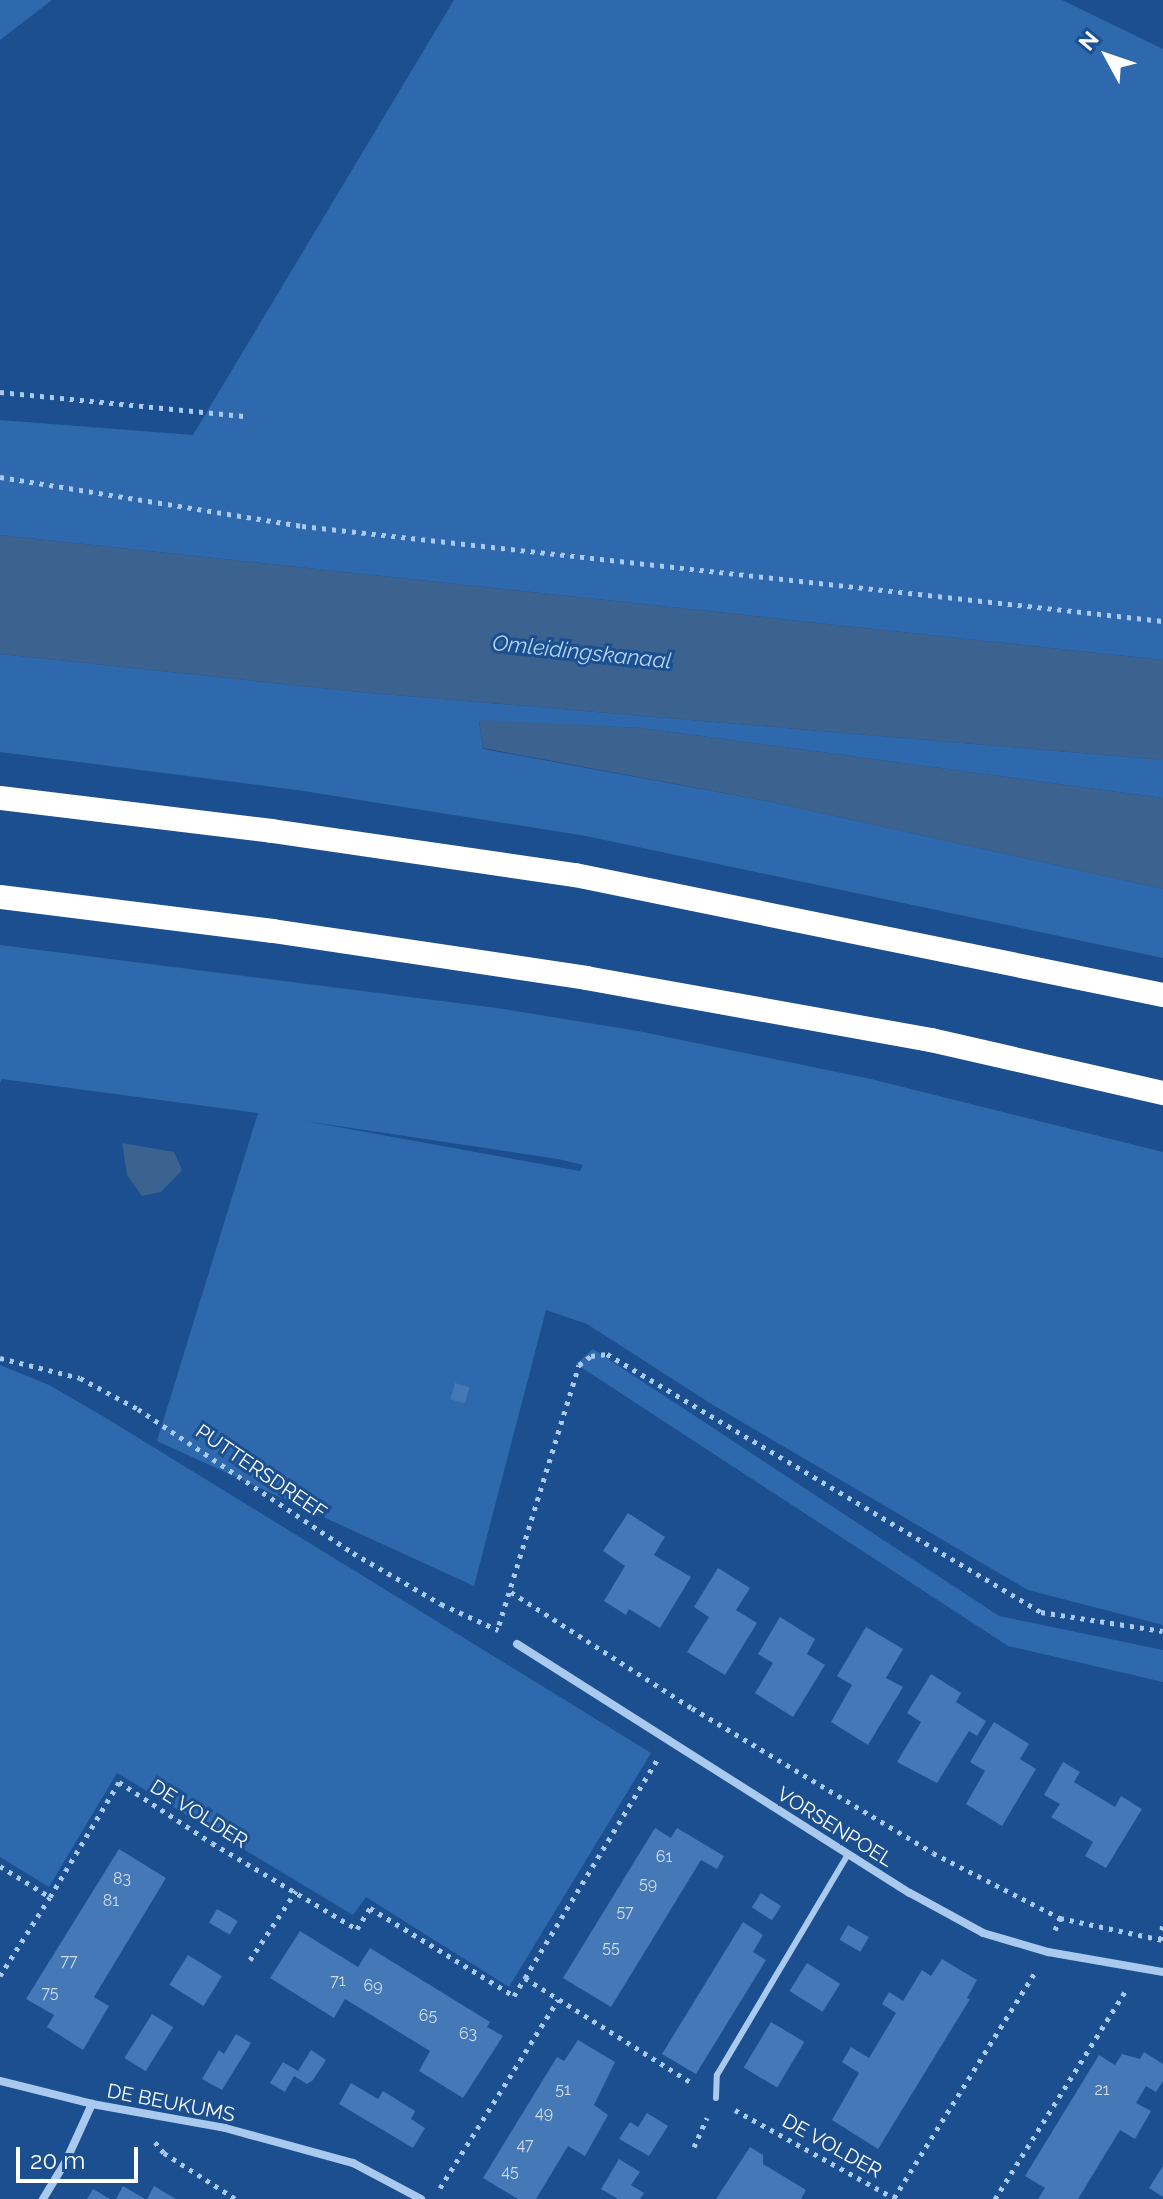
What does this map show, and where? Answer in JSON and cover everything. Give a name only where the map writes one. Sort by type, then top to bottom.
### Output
[{"type":"highway","points":[[0,798],[272,831],[575,875],[1163,995]]},
{"type":"highway","points":[[0,897],[273,931],[586,978],[931,1040],[1163,1093]]},
{"type":"street","name":"VORSENPOEL","points":[[517,1644],[848,1854],[983,1933],[1048,1952],[1163,1972]]},
{"type":"street","name":"DE BEUKUMS","points":[[0,2081],[92,2104],[225,2128],[353,2163],[421,2199]]},
{"type":"street","points":[[43,2199],[66,2161],[92,2104]]},
{"type":"lane","points":[[716,2098],[717,2075],[848,1854]]},
{"type":"path","points":[[0,392],[244,416]]},
{"type":"path","points":[[0,477],[302,526],[1163,621]]},
{"type":"path","points":[[1163,1631],[1041,1612],[607,1354],[591,1356],[579,1365],[511,1592],[692,1708],[933,1853],[1060,1918],[1162,1940],[1163,1922]]},
{"type":"path","name":"PUTTERSDREEF","points":[[0,1358],[80,1378],[138,1409],[353,1553],[441,1604],[498,1630],[511,1592]]},
{"type":"path","points":[[525,1978],[668,1741],[692,1708]]},
{"type":"path","name":"DE VOLDER","points":[[0,1976],[119,1782],[212,1843],[357,1929],[370,1908],[514,1996],[525,1978],[716,2098],[894,2199],[1048,1952],[1060,1918]]},
{"type":"path","points":[[0,1866],[50,1897]]},
{"type":"path","points":[[250,1960],[296,1891]]},
{"type":"path","points":[[995,2199],[1140,1969]]},
{"type":"path","points":[[434,2199],[558,1999]]},
{"type":"path","points":[[129,2109],[164,2153],[236,2199]]},
{"type":"shaded area","points":[[0,0],[52,0],[0,40]]},
{"type":"shaded area","points":[[454,0],[1062,0],[1163,49],[1163,660],[0,535],[0,420],[193,435]]},
{"type":"shaded area","points":[[0,654],[359,692],[1163,760],[1163,798],[642,728],[479,721],[483,749],[767,801],[1163,889],[1163,958],[586,836],[297,790],[0,752]]},
{"type":"shaded area","points":[[0,945],[497,1008],[638,1031],[871,1079],[1163,1152],[1163,1625],[1028,1590],[713,1405],[587,1324],[546,1310],[474,1586],[157,1441],[258,1113],[2,1079],[0,1083]],"holes":[[[305,1121],[583,1165],[580,1171]]]},
{"type":"shaded area","points":[[593,1349],[999,1616],[1163,1650],[1163,1682],[1008,1646],[576,1364]]},
{"type":"shaded area","points":[[0,1365],[49,1385],[106,1418],[651,1753],[509,1987],[366,1897],[353,1915],[117,1773],[49,1887],[0,1857]]},
{"type":"water","name":"Omleidingskanaal","points":[[0,535],[1163,660],[1163,760],[359,692],[0,654]]},
{"type":"water","points":[[479,720],[642,728],[1163,798],[1163,889],[767,801],[483,748]]},
{"type":"water","points":[[122,1143],[174,1152],[182,1170],[161,1192],[142,1196],[127,1175]]},
{"type":"building","points":[[455,1383],[469,1387],[465,1403],[450,1399]]},
{"type":"building","points":[[628,1513],[665,1537],[654,1555],[691,1577],[660,1628],[629,1609],[626,1615],[604,1601],[625,1566],[603,1551]]},
{"type":"building","points":[[718,1568],[750,1588],[736,1610],[757,1623],[725,1675],[687,1652],[709,1617],[694,1607]]},
{"type":"building","points":[[780,1617],[815,1639],[807,1654],[825,1665],[793,1717],[755,1693],[773,1663],[758,1654]]},
{"type":"building","points":[[866,1627],[903,1649],[886,1678],[903,1687],[868,1745],[831,1722],[852,1685],[837,1676]]},
{"type":"building","points":[[931,1674],[961,1693],[956,1702],[986,1721],[977,1736],[969,1731],[937,1783],[897,1762],[921,1722],[907,1713]]},
{"type":"building","points":[[994,1722],[1029,1744],[1020,1759],[1036,1769],[1002,1826],[966,1804],[985,1771],[970,1762]]},
{"type":"building","points":[[1063,1762],[1080,1772],[1074,1782],[1115,1807],[1121,1796],[1142,1809],[1106,1868],[1085,1856],[1093,1842],[1051,1817],[1060,1804],[1044,1795]]},
{"type":"building","points":[[655,1828],[671,1838],[677,1828],[724,1856],[717,1869],[701,1860],[611,2007],[563,1978]]},
{"type":"building","points":[[119,1849],[166,1878],[94,1997],[109,2006],[83,2050],[47,2027],[54,2015],[26,1999]]},
{"type":"building","points":[[761,1893],[781,1906],[772,1920],[752,1907]]},
{"type":"building","points":[[217,1909],[238,1921],[230,1935],[209,1923]]},
{"type":"building","points":[[743,1922],[763,1935],[753,1952],[766,1960],[696,2074],[662,2054]]},
{"type":"building","points":[[848,1925],[869,1937],[860,1952],[839,1940]]},
{"type":"building","points":[[300,1931],[358,1967],[370,1948],[490,2022],[487,2027],[503,2036],[463,2098],[419,2071],[430,2051],[345,1999],[334,2018],[270,1978]]},
{"type":"building","points":[[188,1955],[222,1976],[203,2006],[169,1985]]},
{"type":"building","points":[[942,1959],[977,1980],[967,1998],[970,1999],[878,2149],[832,2120],[859,2073],[842,2062],[851,2047],[869,2058],[896,2013],[882,2004],[889,1992],[903,2001],[922,1970],[931,1976]]},
{"type":"building","points":[[807,1963],[840,1984],[823,2012],[790,1991]]},
{"type":"building","points":[[152,2014],[173,2027],[146,2071],[124,2058]]},
{"type":"building","points":[[771,2022],[804,2042],[777,2088],[744,2067]]},
{"type":"building","points":[[236,2034],[251,2043],[222,2090],[202,2079],[219,2050],[224,2054]]},
{"type":"building","points":[[578,2040],[615,2062],[594,2105],[608,2115],[585,2156],[568,2146],[536,2199],[518,2199],[483,2178],[557,2057],[564,2061]]},
{"type":"building","points":[[311,2050],[326,2060],[313,2080],[307,2084],[294,2076],[285,2092],[270,2083],[283,2062],[298,2071]]},
{"type":"building","points":[[1144,2052],[1163,2064],[1163,2081],[1156,2092],[1146,2086],[1136,2103],[1151,2111],[1135,2139],[1120,2130],[1078,2199],[1038,2199],[1045,2188],[1025,2176],[1099,2055],[1115,2065],[1122,2054],[1140,2059]]},
{"type":"building","points":[[351,2083],[378,2099],[383,2091],[415,2111],[411,2119],[425,2128],[413,2148],[339,2104]]},
{"type":"building","points":[[647,2113],[668,2126],[649,2156],[619,2139],[630,2122],[638,2127]]},
{"type":"building","points":[[750,2147],[763,2155],[763,2164],[806,2190],[801,2199],[716,2199]]},
{"type":"building","points":[[619,2159],[640,2172],[631,2185],[644,2193],[640,2199],[618,2199],[601,2189]]},
{"type":"building","points":[[1163,2166],[1163,2197],[1149,2188]]},
{"type":"building","points":[[123,2186],[145,2199],[116,2199]]},
{"type":"building","points":[[154,2186],[164,2192],[176,2199],[147,2199]]},
{"type":"building","points":[[93,2189],[110,2199],[87,2199]]}]
